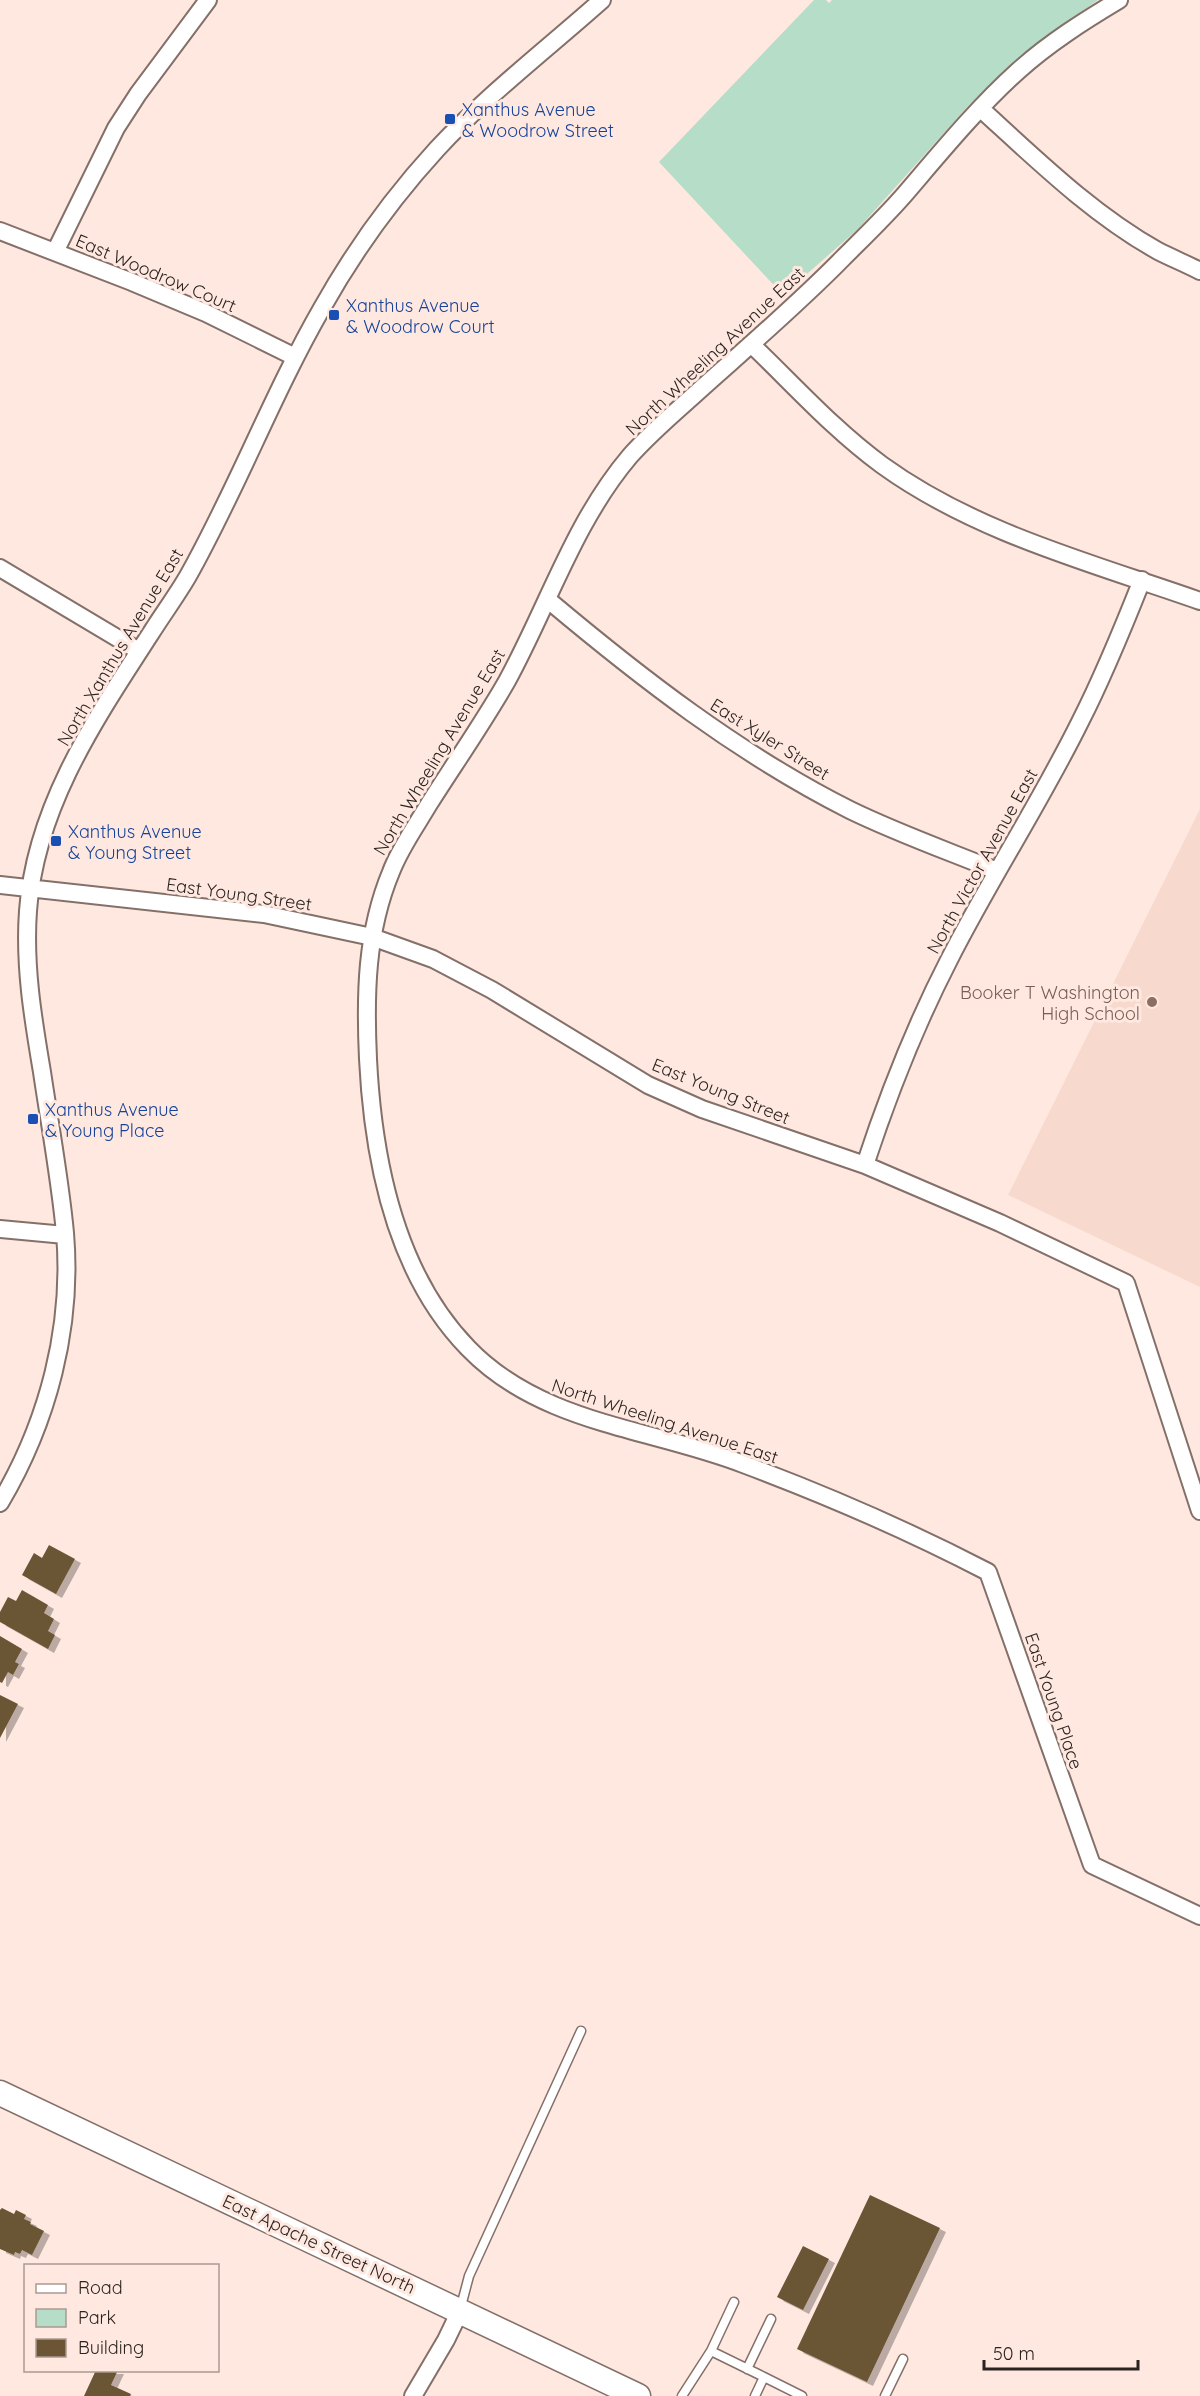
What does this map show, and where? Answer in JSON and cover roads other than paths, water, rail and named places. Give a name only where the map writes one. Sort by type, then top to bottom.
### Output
[{"type":"main road","name":"East Apache Street North","points":[[0,2092],[638,2396]]},
{"type":"street","points":[[55,252],[116,128],[206,0]]},
{"type":"street","name":"North Xanthus Avenue East","points":[[0,1503],[35,1434],[52,1380],[64,1322],[65,1234],[30,994],[27,943],[30,888],[39,846],[55,798],[87,734],[191,571],[232,492],[296,357],[340,279],[396,197],[440,147],[502,88],[602,0]]},
{"type":"street","name":"North Wheeling Avenue East","points":[[859,1512],[740,1462],[651,1435],[579,1417],[540,1400],[500,1376],[468,1348],[442,1317],[417,1274],[400,1235],[382,1176],[373,1121],[367,1029],[367,962],[391,870],[414,829],[507,681],[579,534],[601,497],[631,456],[845,256],[900,200],[952,137],[1018,71],[1063,36],[1119,0]]},
{"type":"street","points":[[981,109],[1053,174],[1112,220],[1158,250],[1200,271]]},
{"type":"street","name":"East Woodrow Court","points":[[0,231],[206,313],[296,357]]},
{"type":"street","points":[[751,344],[837,427],[882,465],[930,495],[990,526],[1200,601]]},
{"type":"street","points":[[0,568],[140,651]]},
{"type":"street","name":"North Victor Avenue East","points":[[865,1165],[910,1043],[949,960],[1080,723],[1107,666],[1142,580]]},
{"type":"street","name":"East Xyler Street","points":[[547,599],[606,648],[702,721],[764,762],[850,810],[997,871]]},
{"type":"street","name":"East Young Street","points":[[0,885],[264,914],[372,937],[433,959],[492,990],[648,1085],[702,1109],[865,1165],[1000,1223],[1126,1283],[1200,1511]]},
{"type":"street","points":[[0,1229],[65,1234]]},
{"type":"street","name":"East Young Place","points":[[859,1512],[988,1572],[1092,1865],[1200,1916]]},
{"type":"street","points":[[413,2396],[460,2311]]},
{"type":"lane","points":[[460,2311],[469,2276],[581,2031]]},
{"type":"lane","points":[[682,2396],[711,2351],[734,2302]]},
{"type":"lane","points":[[747,2369],[771,2319]]},
{"type":"lane","points":[[711,2351],[802,2396]]},
{"type":"lane","points":[[885,2396],[903,2359]]},
{"type":"lane","points":[[755,2396],[764,2377]]},
{"type":"place","name":"Xanthus Avenue & Woodrow Street","points":[[450,119]]},
{"type":"place","name":"Xanthus Avenue & Woodrow Court","points":[[334,315]]},
{"type":"place","name":"Xanthus Avenue & Young Street","points":[[56,841]]},
{"type":"place","name":"Booker T Washington High School","points":[[1152,1002]]},
{"type":"place","name":"Xanthus Avenue & Young Place","points":[[33,1119]]}]
